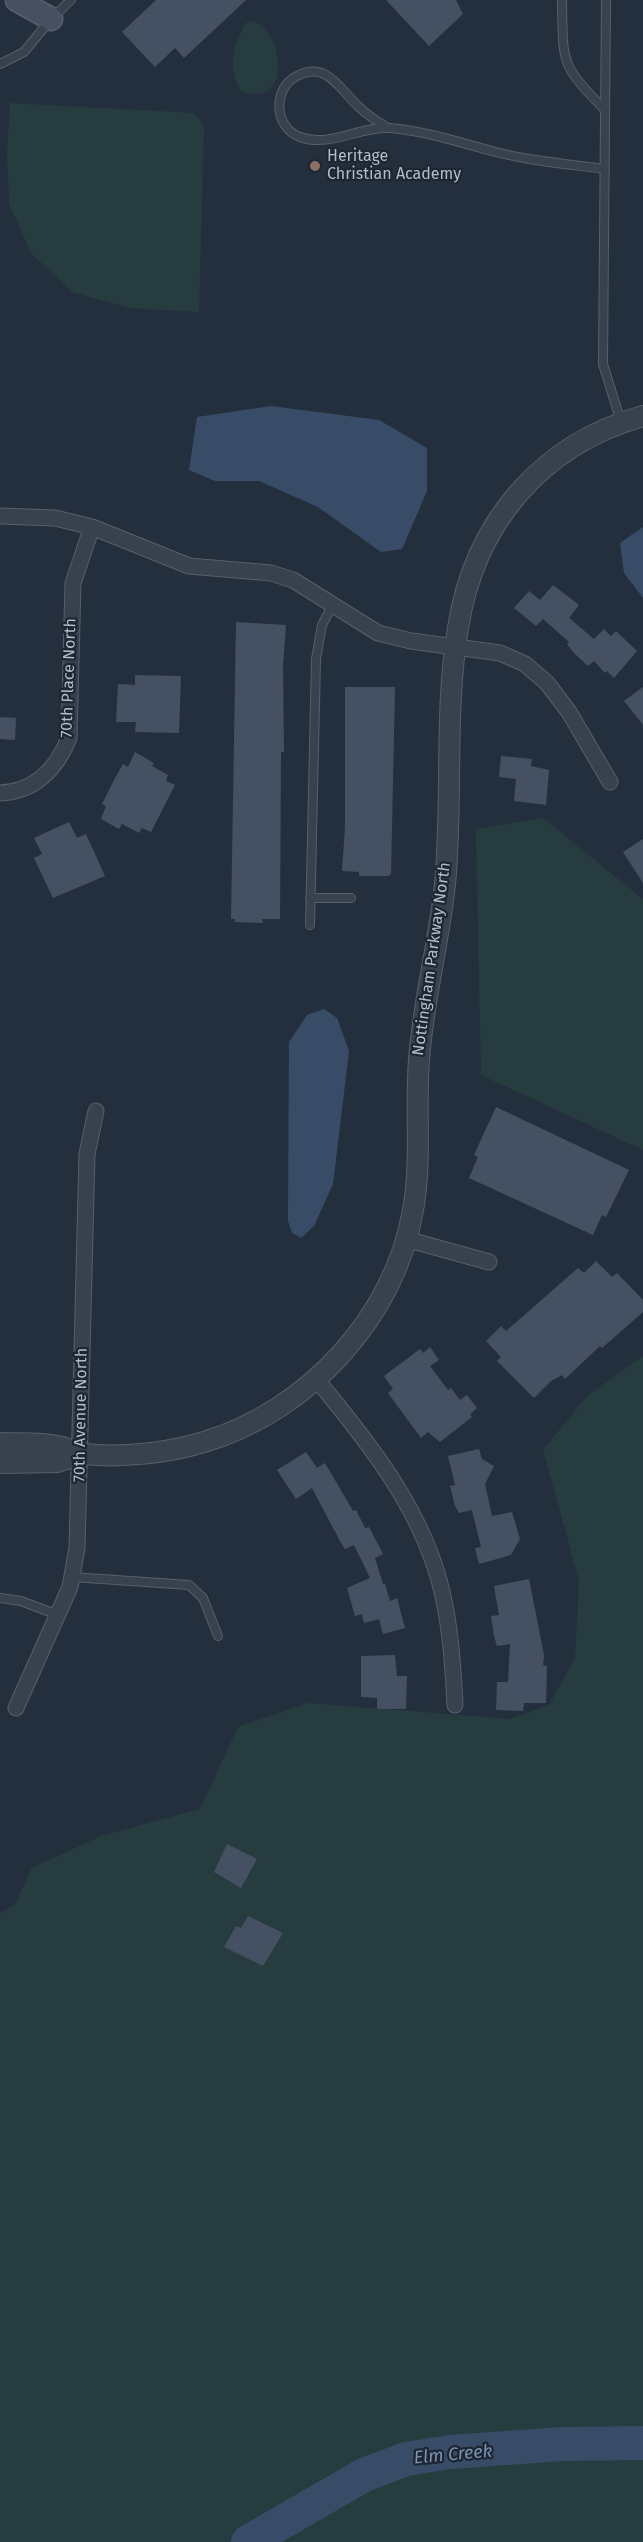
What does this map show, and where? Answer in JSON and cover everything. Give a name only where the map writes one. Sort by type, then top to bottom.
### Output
[{"type":"main road","points":[[17,0],[51,19]]},
{"type":"main road","points":[[35,0],[51,19]]},
{"type":"street","name":"Nottingham Parkway North","points":[[0,1463],[57,1462],[81,1454],[140,1452],[204,1442],[243,1426],[284,1404],[317,1380],[359,1331],[376,1306],[406,1239],[413,1209],[417,1168],[418,1061],[425,997],[444,885],[455,647],[464,601],[476,562],[495,526],[518,492],[546,464],[582,439],[621,422],[643,416]]},
{"type":"street","points":[[0,516],[55,518],[92,527],[189,566],[271,573],[292,580],[378,633],[500,653],[525,664],[547,682],[569,712],[610,782]]},
{"type":"street","name":"70th Place North","points":[[0,793],[26,787],[48,775],[61,758],[69,738],[72,583],[92,527]]},
{"type":"street","name":"70th Avenue North","points":[[16,1708],[58,1616],[72,1577],[77,1548],[87,1154],[96,1111]]},
{"type":"street","points":[[406,1239],[489,1262]]},
{"type":"street","points":[[317,1380],[375,1452],[405,1500],[427,1547],[443,1593],[452,1643],[455,1705]]},
{"type":"street","name":"Nottingham Parkway North","points":[[0,1443],[57,1446],[81,1454]]},
{"type":"lane","points":[[0,64],[24,52],[51,19],[71,0]]},
{"type":"lane","points":[[562,0],[563,54],[566,63],[573,77],[605,110]]},
{"type":"lane","points":[[606,0],[603,364],[621,422]]},
{"type":"lane","points":[[388,128],[358,107],[335,80],[321,72],[304,72],[291,79],[280,96],[279,113],[283,125],[300,138],[327,139],[388,128],[453,139],[492,151],[605,169]]},
{"type":"lane","points":[[310,925],[316,659],[322,625],[332,606]]},
{"type":"lane","points":[[310,898],[351,898]]},
{"type":"lane","points":[[72,1577],[189,1585],[203,1598],[218,1636]]},
{"type":"lane","points":[[0,1598],[21,1601],[58,1616]]},
{"type":"green space","points":[[251,21],[262,27],[271,38],[278,66],[276,80],[269,90],[258,94],[241,91],[233,66],[238,40],[246,23]]},
{"type":"green space","points":[[10,103],[193,113],[204,125],[199,312],[130,308],[72,292],[31,253],[9,204],[7,153]]},
{"type":"green space","points":[[543,818],[643,899],[643,1150],[481,1075],[476,829]]},
{"type":"green space","points":[[643,1356],[643,2542],[0,2542],[0,1913],[15,1905],[32,1868],[101,1836],[200,1809],[238,1727],[308,1703],[510,1719],[549,1705],[575,1658],[579,1580],[543,1450],[588,1395]]},
{"type":"water","points":[[271,406],[379,420],[427,448],[427,491],[402,549],[381,552],[318,507],[259,481],[215,481],[189,470],[197,417]]},
{"type":"water","points":[[643,527],[643,598],[624,573],[620,543]]},
{"type":"water","points":[[324,1009],[337,1018],[349,1051],[333,1184],[314,1226],[301,1238],[292,1233],[288,1221],[289,1042],[307,1015]]},
{"type":"building","points":[[156,0],[246,0],[184,58],[175,48],[155,67],[122,32]]},
{"type":"building","points":[[386,0],[456,0],[463,14],[429,46]]},
{"type":"building","points":[[553,585],[579,605],[569,618],[594,639],[604,629],[611,636],[616,631],[637,651],[614,678],[607,671],[605,673],[594,661],[588,666],[573,652],[567,644],[569,642],[543,619],[536,626],[514,608],[529,591],[540,600]]},
{"type":"building","points":[[236,622],[286,625],[283,666],[284,752],[281,752],[280,919],[262,919],[263,923],[235,922],[235,919],[231,919]]},
{"type":"building","points":[[135,675],[181,676],[179,733],[135,732],[136,722],[116,722],[118,684],[135,685]]},
{"type":"building","points":[[345,687],[395,687],[391,874],[388,876],[359,876],[359,872],[342,871],[345,827]]},
{"type":"building","points":[[643,687],[643,725],[624,701]]},
{"type":"building","points":[[0,717],[16,718],[15,740],[0,739]]},
{"type":"building","points":[[135,752],[154,763],[152,766],[168,775],[166,781],[175,785],[151,832],[142,828],[139,833],[122,824],[119,829],[101,819],[106,806],[102,804],[115,778],[123,764],[128,767]]},
{"type":"building","points":[[501,756],[532,759],[531,766],[549,770],[546,805],[514,801],[516,779],[499,777]]},
{"type":"building","points":[[69,822],[77,838],[86,834],[105,876],[53,898],[34,858],[42,854],[34,838]]},
{"type":"building","points":[[643,839],[643,883],[623,852]]},
{"type":"building","points":[[496,1107],[629,1170],[606,1217],[602,1215],[593,1235],[469,1178],[478,1157],[474,1155]]},
{"type":"building","points":[[596,1261],[612,1277],[617,1273],[643,1300],[643,1312],[602,1348],[600,1346],[565,1379],[562,1375],[551,1381],[534,1398],[497,1361],[501,1357],[486,1341],[501,1326],[506,1331],[578,1268],[584,1273]]},
{"type":"building","points":[[430,1347],[439,1360],[430,1366],[448,1390],[451,1388],[460,1400],[467,1395],[477,1408],[470,1414],[472,1417],[440,1442],[428,1432],[421,1438],[388,1393],[393,1389],[384,1376],[420,1349],[423,1353]]},
{"type":"building","points":[[479,1449],[482,1459],[494,1466],[485,1484],[492,1516],[512,1512],[520,1539],[511,1555],[479,1564],[475,1548],[481,1547],[472,1510],[459,1513],[455,1506],[450,1486],[455,1485],[448,1456]]},
{"type":"building","points":[[306,1452],[317,1468],[325,1463],[353,1511],[356,1510],[365,1528],[369,1527],[383,1554],[375,1558],[383,1584],[385,1584],[390,1601],[397,1598],[405,1628],[383,1634],[379,1619],[364,1623],[362,1614],[355,1616],[347,1588],[370,1578],[354,1545],[345,1549],[312,1488],[296,1499],[277,1470]]},
{"type":"building","points":[[529,1579],[544,1655],[543,1665],[547,1666],[546,1703],[524,1703],[523,1711],[496,1710],[497,1682],[508,1682],[510,1644],[497,1646],[494,1636],[491,1616],[499,1615],[494,1586]]},
{"type":"building","points":[[395,1655],[397,1676],[407,1676],[406,1709],[377,1709],[377,1698],[361,1697],[361,1656]]},
{"type":"building","points":[[227,1844],[257,1859],[241,1888],[214,1872]]},
{"type":"building","points":[[248,1916],[283,1933],[263,1966],[224,1947],[236,1926],[241,1928]]},
{"type":"waterway","name":"Elm Creek","points":[[248,2542],[364,2475],[406,2459],[450,2452],[563,2444],[643,2443]]},
{"type":"place","name":"Heritage Christian Academy","points":[[315,166]]}]
